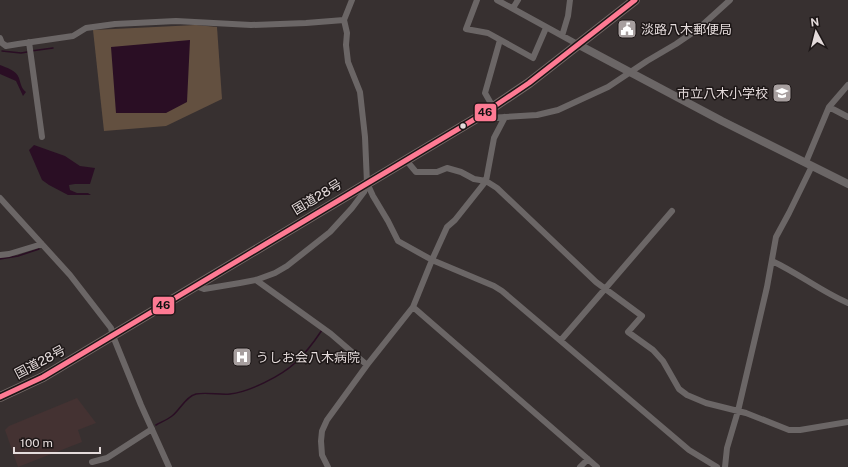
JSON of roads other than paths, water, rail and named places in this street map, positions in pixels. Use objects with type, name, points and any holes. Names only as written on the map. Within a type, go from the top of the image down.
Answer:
[{"type":"highway","name":"国道28号","points":[[0,397],[43,377],[480,116],[529,83],[635,0]]},
{"type":"street","points":[[196,286],[204,289],[256,280],[275,273],[287,266],[330,232],[352,208],[364,192],[367,183],[365,137],[360,92],[348,62],[346,45],[347,33],[344,20],[352,0]]},
{"type":"street","points":[[477,0],[466,29],[488,33],[533,58],[546,28]]},
{"type":"street","points":[[497,0],[630,73],[848,184]]},
{"type":"street","points":[[513,8],[518,0]]},
{"type":"street","points":[[562,36],[568,16],[570,0]]},
{"type":"street","points":[[480,116],[488,118],[537,116],[558,110],[608,88],[698,29],[730,0]]},
{"type":"street","points":[[0,38],[2,43],[6,46],[73,36],[86,28],[115,24],[176,21],[251,25],[344,20]]},
{"type":"street","points":[[493,107],[485,93],[500,40]]},
{"type":"street","points":[[29,42],[42,137]]},
{"type":"street","points":[[725,467],[727,448],[738,411],[772,261],[776,237],[789,213],[809,164],[829,108],[848,85]]},
{"type":"street","points":[[829,108],[848,117]]},
{"type":"street","points":[[328,467],[322,455],[320,441],[322,431],[333,410],[413,307],[447,226],[455,220],[486,181],[494,138],[504,117]]},
{"type":"street","points":[[406,160],[416,172],[437,172],[447,168],[461,172],[474,179],[486,181],[497,188],[605,289],[642,316],[628,332],[653,350],[663,361],[679,389],[687,395],[706,403],[746,413],[789,430],[800,430],[848,422]]},
{"type":"street","points":[[367,183],[398,242],[432,260],[494,286],[502,291],[689,450],[717,467]]},
{"type":"street","points":[[0,198],[70,275],[111,328],[113,336],[169,467]]},
{"type":"street","points":[[561,340],[672,210]]},
{"type":"street","points":[[0,255],[9,254],[42,244]]},
{"type":"street","points":[[772,261],[848,303]]},
{"type":"street","points":[[256,280],[331,334],[367,365]]},
{"type":"street","points":[[413,307],[597,467]]},
{"type":"street","points":[[92,462],[107,458],[152,429]]},
{"type":"street","points":[[580,467],[588,458]]},
{"type":"waterway","points":[[31,51],[53,48]]},
{"type":"waterway","points":[[2,51],[21,53],[27,52]]},
{"type":"waterway","points":[[0,259],[18,256],[39,249]]},
{"type":"waterway","points":[[156,425],[172,416],[192,395],[200,393],[238,393],[255,387],[282,373],[299,359],[322,330]]},
{"type":"place","name":"淡路八木郵便局","points":[[627,29]]},
{"type":"place","name":"市立八木小学校","points":[[782,93]]},
{"type":"place","name":"うしお会八木病院","points":[[242,357]]}]
